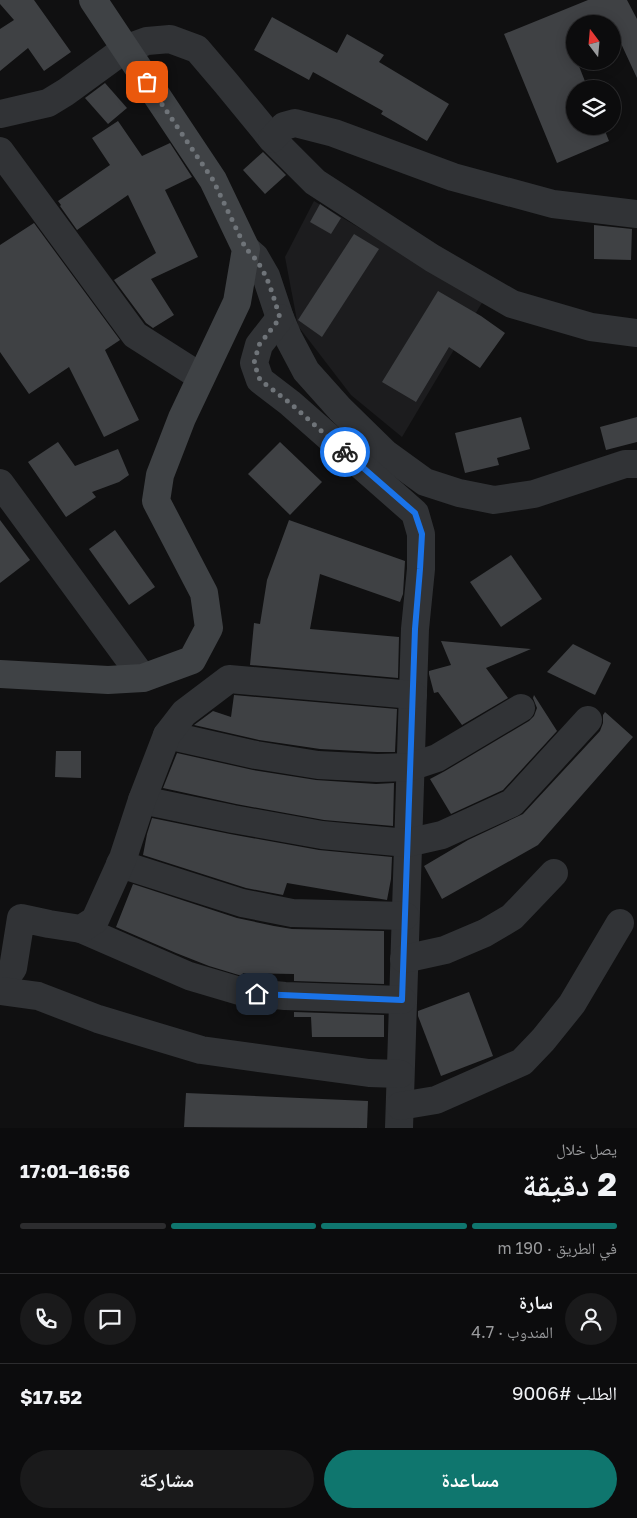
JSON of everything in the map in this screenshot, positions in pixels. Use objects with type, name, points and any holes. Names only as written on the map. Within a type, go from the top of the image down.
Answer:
[{"type":"street","points":[[93,0],[213,180],[246,249],[255,258],[266,276],[280,318],[306,371],[340,409],[385,453],[425,482],[459,493],[494,500],[534,494],[625,464],[637,464]]},
{"type":"street","points":[[0,114],[48,103],[125,49],[148,40],[170,39],[197,49],[272,139],[314,182],[432,258],[512,304],[592,327],[637,333]]},
{"type":"street","points":[[272,139],[284,126],[295,123],[334,133],[454,176],[553,204],[637,214]]},
{"type":"street","points":[[0,151],[134,335],[201,377]]},
{"type":"street","points":[[0,674],[108,680],[143,678],[192,660],[210,628],[204,593],[156,501],[160,475],[182,418],[236,302],[246,249]]},
{"type":"street","points":[[280,318],[259,345],[256,354],[254,363],[260,380],[290,403],[415,513],[422,534],[415,629],[399,1117],[522,1062],[543,1040],[572,1004],[620,923]]},
{"type":"street","points":[[0,483],[143,678]]},
{"type":"street","points":[[81,929],[95,920],[120,864],[142,800],[168,735],[184,713],[229,679],[413,695]]},
{"type":"street","points":[[168,735],[256,755],[318,765],[377,768],[410,767],[437,758],[521,708]]},
{"type":"street","points":[[142,800],[322,835],[407,843],[442,835],[512,802],[588,720]]},
{"type":"street","points":[[120,864],[242,903],[292,913],[405,916]]},
{"type":"street","points":[[404,959],[445,950],[485,933],[512,917],[554,874]]},
{"type":"street","points":[[0,986],[13,968],[21,918],[81,929],[189,976],[243,992],[285,996],[402,1000]]},
{"type":"street","points":[[0,991],[38,996],[98,1018],[201,1050],[369,1073],[400,1074]]},
{"type":"shaded area","points":[[314,201],[483,301],[402,437],[351,395],[298,326],[285,257]]},
{"type":"building","points":[[0,0],[34,0],[71,52],[44,71],[28,48],[0,71],[0,29],[14,20],[0,4]]},
{"type":"building","points":[[588,0],[627,0],[637,19],[637,78],[621,43],[621,15],[566,15],[566,70],[581,70],[584,80],[566,80],[566,135],[607,135],[609,141],[557,163],[504,34]]},
{"type":"building","points":[[272,17],[337,53],[347,34],[384,55],[379,62],[449,104],[427,141],[381,114],[383,111],[313,72],[309,80],[254,50]]},
{"type":"building","points":[[105,83],[127,108],[108,124],[85,98]]},
{"type":"building","points":[[118,121],[142,156],[170,143],[192,177],[165,190],[198,257],[151,279],[174,315],[153,328],[146,323],[114,280],[156,253],[128,195],[77,230],[58,201],[110,165],[92,138]]},
{"type":"building","points":[[263,152],[286,175],[265,194],[243,170]]},
{"type":"building","points":[[320,204],[341,218],[331,234],[310,222]]},
{"type":"building","points":[[34,223],[120,340],[105,350],[139,420],[104,437],[69,367],[29,394],[0,352],[0,245]]},
{"type":"building","points":[[594,225],[632,229],[631,260],[594,259]]},
{"type":"building","points":[[354,234],[379,249],[322,337],[298,320]]},
{"type":"building","points":[[438,291],[481,316],[505,333],[480,368],[449,347],[416,402],[382,382]]},
{"type":"building","points":[[521,417],[530,449],[497,458],[499,465],[465,473],[455,433]]},
{"type":"building","points":[[637,417],[637,442],[606,450],[600,427]]},
{"type":"building","points":[[58,442],[75,466],[118,449],[129,475],[119,482],[92,492],[96,497],[66,517],[28,462]]},
{"type":"building","points":[[280,442],[322,482],[290,515],[248,474]]},
{"type":"building","points":[[0,520],[30,560],[0,583]]},
{"type":"building","points":[[289,520],[405,561],[403,594],[400,602],[320,574],[310,629],[399,637],[398,678],[250,665],[254,623],[260,624],[267,580]]},
{"type":"building","points":[[115,530],[155,587],[129,605],[89,549]]},
{"type":"building","points":[[511,555],[542,599],[501,627],[470,582]]},
{"type":"building","points":[[441,641],[531,649],[486,668],[508,698],[462,725],[438,692],[434,693],[429,674],[429,671],[451,665]]},
{"type":"building","points":[[573,644],[611,663],[595,695],[547,672]]},
{"type":"building","points":[[234,695],[397,709],[395,752],[320,749],[259,740],[194,725],[213,711],[231,717]]},
{"type":"building","points":[[534,695],[557,731],[503,790],[451,814],[430,779],[529,721],[534,716],[537,708],[533,698]]},
{"type":"building","points":[[605,712],[633,737],[538,845],[442,899],[424,866],[468,840],[523,814],[600,731]]},
{"type":"building","points":[[56,751],[81,751],[81,778],[55,777]]},
{"type":"building","points":[[177,753],[253,770],[316,780],[376,784],[394,783],[393,826],[324,820],[163,788]]},
{"type":"building","points":[[152,818],[319,850],[392,857],[391,879],[387,900],[287,883],[283,895],[246,888],[143,855]]},
{"type":"building","points":[[133,884],[237,918],[274,926],[292,929],[384,931],[384,984],[294,981],[294,974],[243,973],[242,976],[176,953],[116,927]]},
{"type":"building","points":[[469,992],[493,1056],[441,1076],[418,1016],[418,1011]]},
{"type":"building","points":[[294,1012],[384,1015],[384,1037],[312,1037],[311,1017],[294,1017]]},
{"type":"building","points":[[186,1093],[368,1101],[367,1128],[184,1127]]},
{"type":"way so far","points":[[147,82],[213,180],[246,249],[255,258],[266,276],[280,318],[259,345],[254,363],[260,380],[290,403],[345,452]]},
{"type":"route","points":[[257,994],[402,1000],[415,629],[422,534],[415,513],[345,452]]}]
